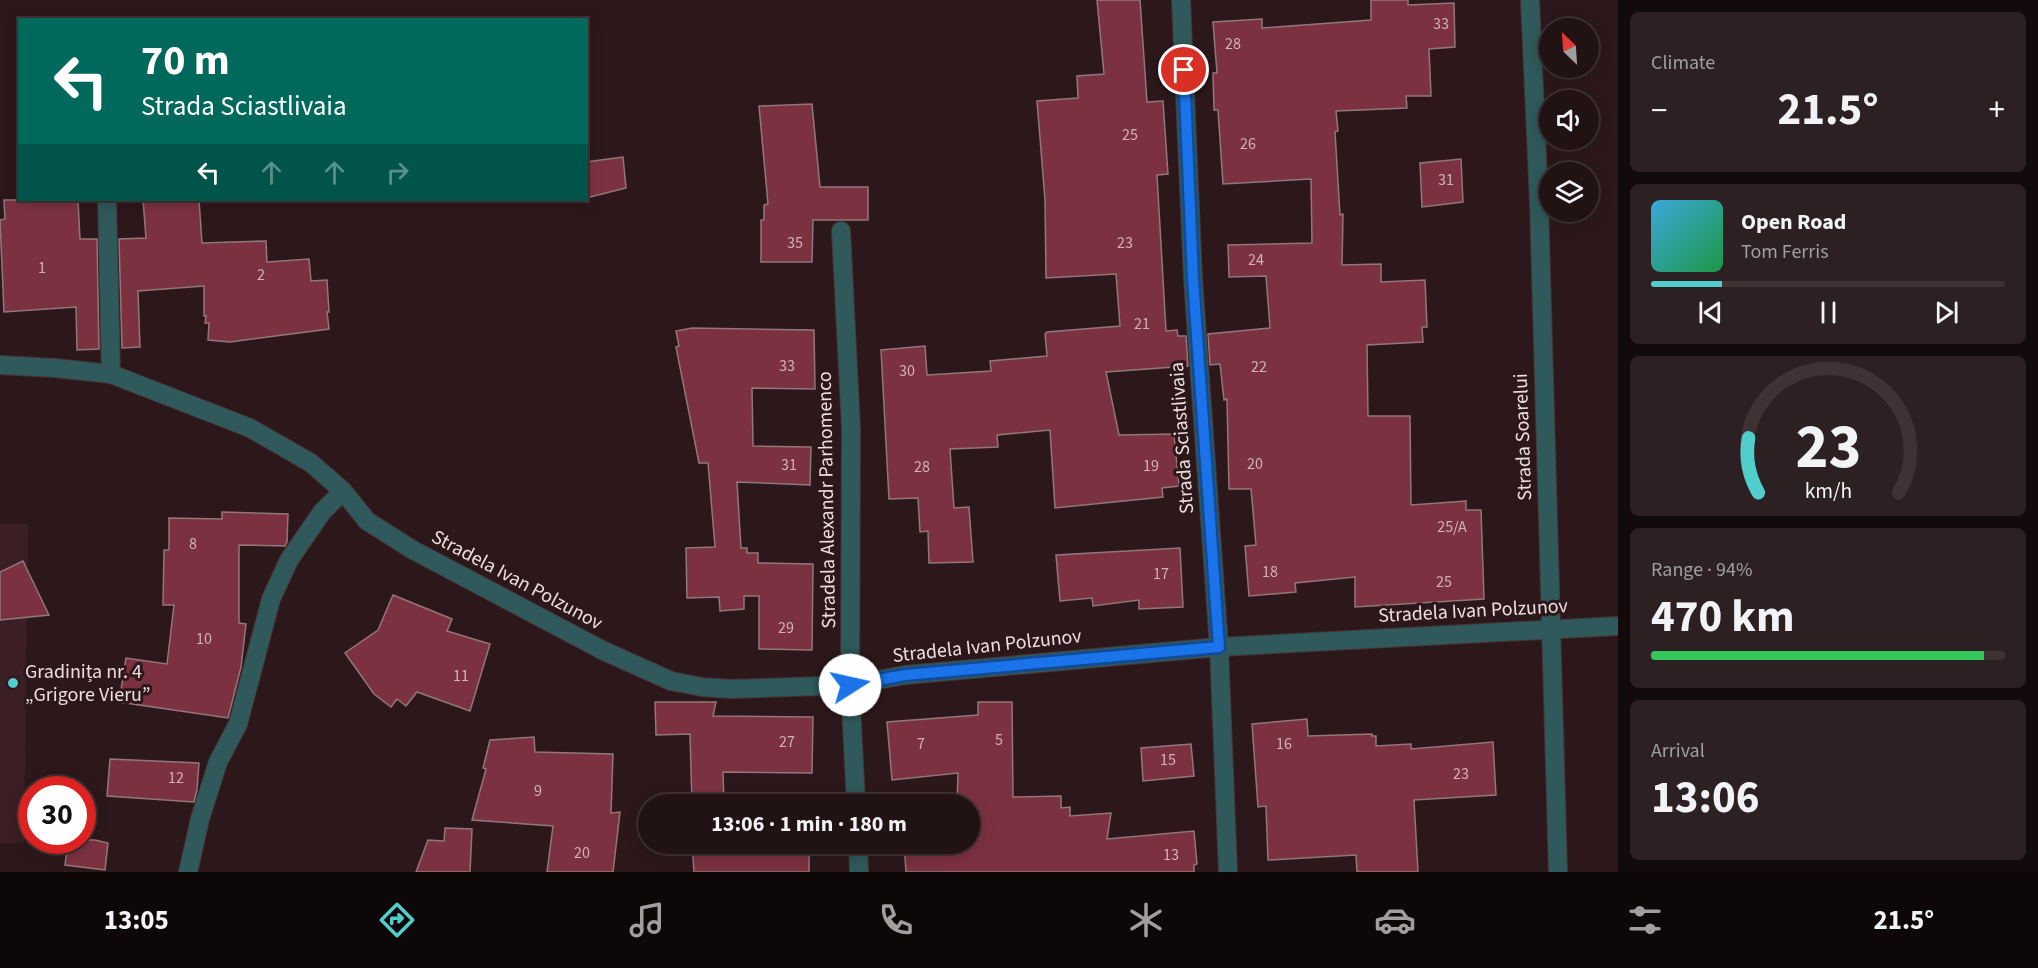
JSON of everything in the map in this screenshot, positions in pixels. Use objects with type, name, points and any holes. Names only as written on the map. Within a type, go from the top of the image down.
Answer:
[{"type":"street","name":"Strada Sciastlivaia","points":[[1181,0],[1193,279],[1219,647],[1228,872]]},
{"type":"street","name":"Strada Soarelui","points":[[1530,0],[1539,202],[1558,872]]},
{"type":"street","points":[[107,201],[111,374]]},
{"type":"street","name":"Stradela Alexandr Parhomenco","points":[[841,231],[851,428],[850,685],[855,794]]},
{"type":"street","name":"Stradela Ivan Polzunov","points":[[0,365],[111,374],[250,428],[311,463],[342,491],[367,521],[413,550],[604,651],[671,681],[702,687],[731,689],[850,685],[905,675],[1219,647],[1618,626]]},
{"type":"street","points":[[188,872],[200,819],[218,762],[238,724],[271,599],[290,560],[322,512],[342,491]]},
{"type":"street","points":[[858,854],[859,872]]},
{"type":"shaded area","name":"Gradinița nr. 4 „Grigore Vieru”","points":[[0,524],[28,524],[25,776],[18,776],[18,843],[0,844]]},
{"type":"building","points":[[1097,0],[1140,0],[1147,102],[1163,101],[1168,174],[1157,175],[1166,331],[1177,330],[1178,336],[1186,336],[1188,366],[1106,372],[1119,435],[1174,434],[1179,486],[1162,488],[1163,497],[1055,508],[1050,430],[997,435],[998,447],[950,449],[954,508],[969,507],[973,562],[929,563],[928,531],[920,532],[918,498],[889,499],[881,350],[925,346],[927,375],[991,371],[990,361],[1047,356],[1045,334],[1047,332],[1120,326],[1116,274],[1046,278],[1045,200],[1037,101],[1078,98],[1077,76],[1104,74]]},
{"type":"building","points":[[1371,0],[1408,0],[1408,5],[1454,3],[1455,47],[1429,49],[1431,96],[1406,96],[1407,108],[1336,111],[1338,131],[1335,132],[1340,215],[1343,214],[1342,265],[1381,264],[1381,282],[1425,280],[1427,327],[1422,327],[1423,342],[1367,345],[1368,416],[1410,416],[1411,505],[1466,501],[1466,510],[1481,510],[1484,599],[1355,607],[1355,577],[1295,583],[1296,592],[1249,596],[1245,546],[1256,545],[1251,489],[1229,489],[1227,399],[1224,400],[1220,364],[1210,365],[1208,334],[1270,328],[1266,276],[1229,277],[1228,245],[1312,243],[1311,179],[1223,184],[1218,110],[1214,110],[1213,73],[1217,73],[1213,22],[1262,19],[1262,28],[1371,20]]},
{"type":"building","points":[[812,104],[820,187],[868,187],[868,220],[813,220],[812,262],[761,262],[761,220],[764,220],[764,205],[768,204],[759,106]]},
{"type":"building","points":[[623,157],[626,188],[588,198],[588,162]]},
{"type":"building","points":[[1461,159],[1463,202],[1422,207],[1420,163]]},
{"type":"building","points":[[4,200],[78,201],[80,239],[97,239],[99,349],[77,350],[76,307],[4,312],[0,220],[5,219]]},
{"type":"building","points":[[143,201],[199,201],[202,243],[266,241],[267,262],[309,259],[311,281],[327,280],[329,329],[230,342],[208,340],[209,323],[205,323],[206,316],[204,316],[204,286],[138,291],[140,347],[122,348],[119,239],[146,238]]},
{"type":"building","points":[[692,328],[814,330],[815,389],[752,388],[753,446],[811,447],[810,485],[737,482],[741,548],[747,548],[747,553],[758,553],[758,563],[813,564],[812,650],[759,649],[759,596],[744,596],[744,609],[720,611],[719,597],[687,598],[686,548],[715,547],[708,463],[699,463],[676,347],[679,346],[676,331]]},
{"type":"building","points":[[222,512],[288,514],[285,546],[239,545],[239,623],[246,624],[241,667],[228,718],[119,702],[126,658],[167,664],[174,605],[163,605],[164,550],[169,550],[169,518],[222,519]]},
{"type":"building","points":[[1180,548],[1183,607],[1139,609],[1139,600],[1093,606],[1092,598],[1060,601],[1056,555]]},
{"type":"building","points":[[23,561],[49,615],[0,620],[0,572]]},
{"type":"building","points":[[393,595],[452,619],[447,631],[490,644],[470,711],[417,692],[406,706],[397,699],[391,707],[374,694],[345,653],[378,630]]},
{"type":"building","points":[[655,702],[716,702],[713,716],[813,717],[812,773],[723,772],[724,794],[692,794],[690,734],[656,735]]},
{"type":"building","points":[[978,702],[1012,702],[1013,797],[1061,796],[1061,808],[1070,807],[1070,816],[1111,813],[1107,839],[1194,831],[1197,864],[1194,865],[1194,872],[906,872],[905,854],[980,854],[980,794],[957,794],[958,773],[892,780],[887,722],[978,715]]},
{"type":"building","points":[[1307,719],[1308,736],[1372,734],[1376,736],[1376,746],[1411,744],[1411,749],[1493,742],[1496,795],[1414,800],[1418,872],[1357,872],[1356,855],[1268,860],[1266,806],[1258,807],[1252,724]]},
{"type":"building","points":[[534,737],[535,752],[613,754],[611,813],[620,812],[613,872],[547,872],[553,826],[472,820],[486,769],[483,768],[490,740]]},
{"type":"building","points":[[1191,744],[1194,776],[1143,781],[1141,748]]},
{"type":"building","points":[[110,759],[199,763],[194,802],[107,796]]},
{"type":"building","points":[[445,828],[472,829],[470,872],[416,872],[428,840],[444,841]]},
{"type":"building","points":[[96,840],[108,843],[105,870],[65,865],[66,854],[96,854]]},
{"type":"building","points":[[693,854],[809,854],[809,872],[694,872]]},
{"type":"place","name":"Gradinița nr. 4 „Grigore Vieru”","points":[[13,683]]},
{"type":"route","points":[[850,685],[905,675],[1219,647],[1193,279],[1184,70]]}]
